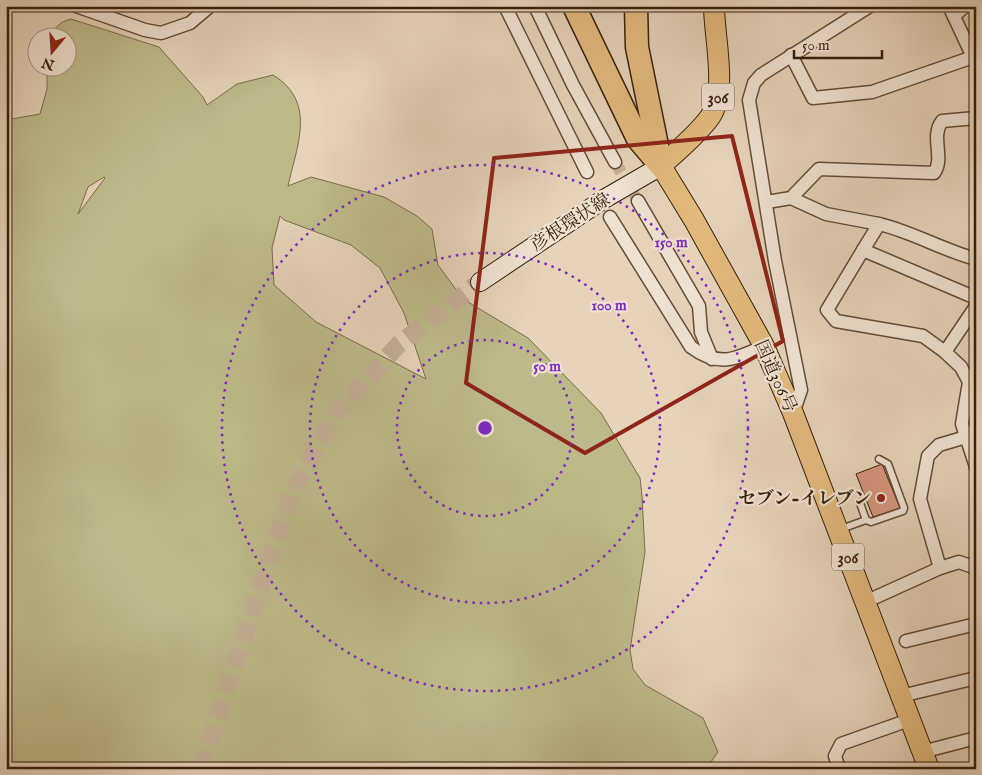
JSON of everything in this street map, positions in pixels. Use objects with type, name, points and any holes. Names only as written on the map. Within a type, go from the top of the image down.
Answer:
[{"type":"highway","points":[[574,6],[638,139],[661,166]]},
{"type":"highway","points":[[636,6],[637,47],[661,166]]},
{"type":"highway","name":"306","points":[[661,166],[694,136],[712,115],[720,90],[714,6]]},
{"type":"highway","name":"国道306号","points":[[661,166],[694,220],[764,346],[794,414],[925,760]]},
{"type":"main road","name":"彦根環状線","points":[[480,282],[604,200],[661,166]]},
{"type":"street","points":[[76,6],[145,30],[161,33],[190,23],[210,6]]},
{"type":"street","points":[[505,6],[588,172]]},
{"type":"street","points":[[534,6],[573,85],[615,162]]},
{"type":"street","points":[[794,414],[801,390],[778,280],[767,202],[748,106],[749,100],[754,83],[761,75],[870,6]]},
{"type":"street","points":[[791,55],[813,98],[872,92],[974,56],[952,11],[965,6]]},
{"type":"street","points":[[791,198],[819,169],[934,173],[938,168],[936,129],[942,121],[976,118]]},
{"type":"street","points":[[767,202],[791,198],[826,214],[905,230],[960,254],[976,258]]},
{"type":"street","points":[[638,201],[699,306],[701,332],[712,359]]},
{"type":"street","points":[[610,217],[692,347],[712,359],[733,359],[764,346]]},
{"type":"street","points":[[879,224],[827,308],[832,319],[923,336],[946,352],[972,377],[969,382],[962,424],[971,435],[976,467]]},
{"type":"street","points":[[863,250],[976,298]]},
{"type":"street","points":[[946,352],[976,306]]},
{"type":"street","points":[[940,568],[920,499],[928,456],[938,445],[971,435]]},
{"type":"street","points":[[865,602],[940,568],[959,562],[976,568]]},
{"type":"street","points":[[906,641],[976,624]]},
{"type":"street","points":[[901,696],[976,678]]},
{"type":"street","points":[[839,769],[835,756],[841,744],[909,720]]},
{"type":"street","points":[[925,760],[976,738]]},
{"type":"lane","points":[[838,530],[866,520],[871,522],[903,511],[904,508],[888,464],[879,459]]},
{"type":"lane","points":[[860,503],[866,520]]},
{"type":"highlighted area","points":[[732,136],[783,341],[585,453],[466,383],[494,158]]},
{"type":"shaded area","points":[[71,19],[159,47],[203,97],[207,105],[237,84],[273,75],[287,86],[295,98],[299,111],[299,140],[288,186],[311,177],[384,197],[417,216],[432,229],[438,265],[463,299],[528,338],[601,413],[640,478],[645,552],[630,650],[633,669],[645,685],[703,718],[718,752],[706,769],[6,769],[6,120],[40,114],[47,89],[47,78],[78,78],[78,28],[56,28]],"holes":[[[105,178],[78,214],[88,187]],[[280,216],[284,220],[351,245],[380,268],[404,313],[426,379],[316,322],[274,285],[272,248]]]},
{"type":"shaded area","points":[[976,381],[976,428],[971,429],[967,425]]},
{"type":"building","name":"セブン-イレブン","points":[[882,464],[900,508],[873,517],[856,474]]},
{"type":"building","points":[[976,751],[976,768],[974,768],[971,752]]},
{"type":"tunnel","points":[[615,162],[638,201]]},
{"type":"tunnel","points":[[200,769],[292,492],[335,415],[399,344],[480,282]]},
{"type":"place","name":"セブン-イレブン","points":[[881,498]]}]
